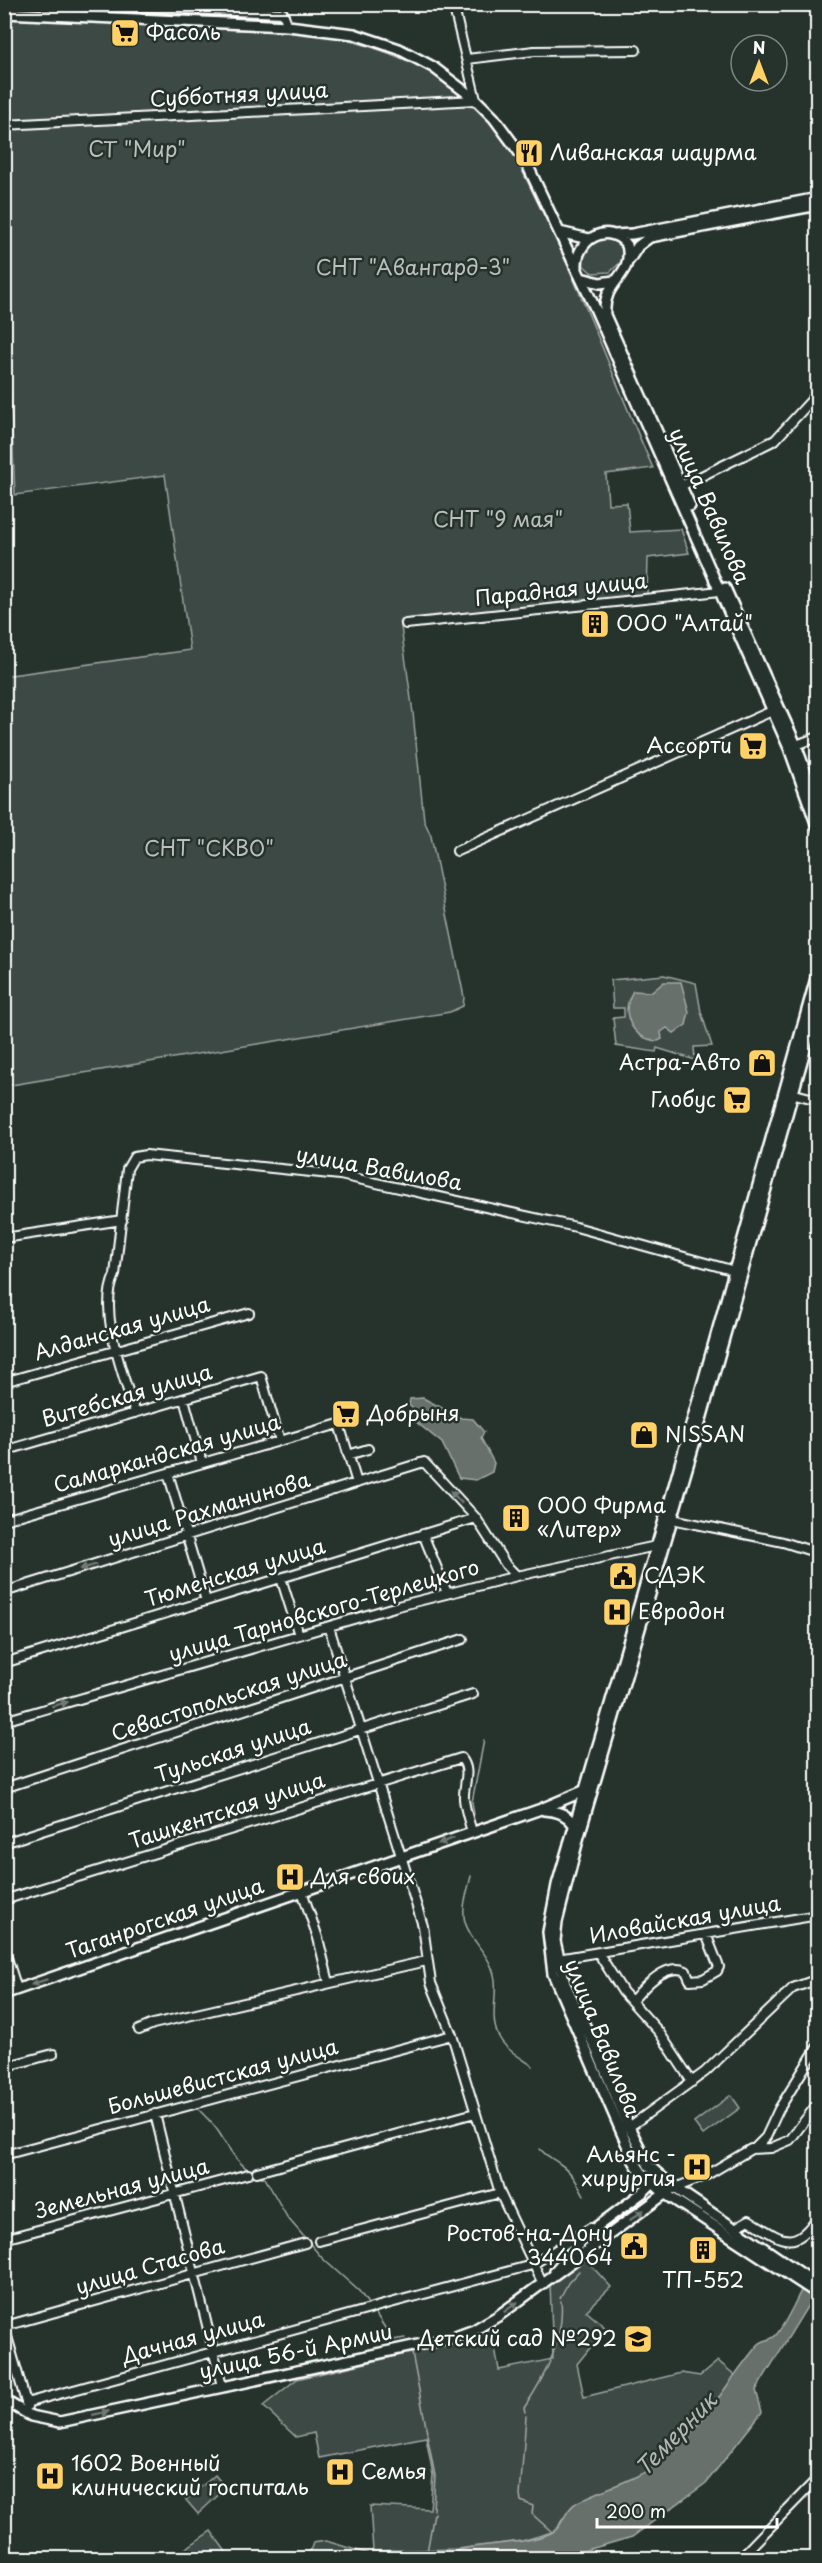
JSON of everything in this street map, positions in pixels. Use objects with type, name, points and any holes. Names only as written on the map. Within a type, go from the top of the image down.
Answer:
[{"type":"main road","name":"улица Вавилова","points":[[4,13],[328,29],[378,41],[433,67],[476,100],[494,118],[525,160],[579,274],[772,711],[792,747],[818,829]]},
{"type":"main road","points":[[559,232],[588,239],[606,234],[632,234],[818,198]]},
{"type":"main road","name":"улица Вавилова","points":[[818,205],[650,237],[638,246],[627,267],[614,281],[604,302],[605,315],[818,806]]},
{"type":"main road","points":[[614,235],[627,245],[629,260]]},
{"type":"main road","points":[[588,239],[579,251],[579,274],[600,283],[614,281]]},
{"type":"main road","name":"улица Вавилова","points":[[779,2263],[664,2193],[652,2183],[634,2161],[563,2001],[550,1960],[548,1932],[552,1904],[668,1518],[788,1092],[818,971]]},
{"type":"main road","name":"улица Вавилова","points":[[668,1518],[735,1271],[788,1092],[818,1004]]},
{"type":"main road","name":"улица Вавилова","points":[[659,1547],[557,1922],[558,1959],[567,1991],[598,2053],[628,2127],[649,2166],[675,2188],[735,2228],[779,2263]]},
{"type":"main road","name":"Таганрогская улица","points":[[4,1994],[541,1809],[586,1790]]},
{"type":"main road","points":[[541,1809],[557,1811],[575,1825],[579,1836]]},
{"type":"main road","name":"Дачная улица","points":[[543,2284],[586,2234],[622,2209],[659,2176]]},
{"type":"main road","points":[[543,2284],[664,2193],[675,2188]]},
{"type":"main road","points":[[609,2235],[622,2209]]},
{"type":"main road","points":[[779,2263],[818,2285]]},
{"type":"main road","points":[[779,2263],[818,2294]]},
{"type":"main road","name":"улица 56-й Армии","points":[[31,2416],[60,2422],[455,2337],[483,2326],[543,2284]]},
{"type":"main road","points":[[4,2400],[31,2416]]},
{"type":"street","points":[[70,4],[283,13],[288,26]]},
{"type":"street","points":[[453,4],[476,100]]},
{"type":"street","points":[[467,59],[534,51],[636,50]]},
{"type":"street","name":"Субботняя улица","points":[[4,125],[476,100]]},
{"type":"street","points":[[681,486],[775,440],[818,393]]},
{"type":"street","name":"Парадная улица","points":[[406,624],[720,591]]},
{"type":"street","points":[[457,851],[772,711]]},
{"type":"street","points":[[792,747],[818,737]]},
{"type":"street","points":[[788,1092],[818,1100]]},
{"type":"street","name":"улица Вавилова","points":[[135,1413],[108,1310],[108,1289],[114,1275],[127,1169],[134,1157],[146,1155],[340,1175],[576,1227],[735,1271]]},
{"type":"street","points":[[4,1238],[122,1220]]},
{"type":"street","name":"Алданская улица","points":[[4,1382],[249,1313]]},
{"type":"street","name":"Витебская улица","points":[[4,1451],[261,1376],[280,1441]]},
{"type":"street","points":[[184,1398],[202,1462]]},
{"type":"street","name":"Самаркандская улица","points":[[4,1520],[339,1424],[348,1455]]},
{"type":"street","points":[[357,1482],[348,1455],[368,1449]]},
{"type":"street","name":"улица Рахманинова","points":[[4,1592],[424,1462],[476,1518]]},
{"type":"street","points":[[168,1473],[206,1601]]},
{"type":"street","points":[[476,1518],[506,1565],[516,1576]]},
{"type":"street","name":"Тюменская улица","points":[[4,1663],[476,1518]]},
{"type":"street","points":[[668,1518],[783,1542],[818,1553]]},
{"type":"street","points":[[423,1534],[447,1593]]},
{"type":"street","name":"улица Тарновского-Терлецкого","points":[[4,1721],[447,1593],[516,1576],[659,1547]]},
{"type":"street","points":[[281,1578],[299,1635]]},
{"type":"street","points":[[329,1627],[423,1926],[426,1961],[431,1983],[452,2035],[500,2193],[532,2265],[543,2284]]},
{"type":"street","name":"Севастопольская улица","points":[[4,1788],[463,1639]]},
{"type":"street","name":"Тульская улица","points":[[4,1843],[473,1694]]},
{"type":"street","name":"Ташкентская улица","points":[[4,1900],[461,1758],[466,1764],[468,1773],[464,1796],[472,1832]]},
{"type":"street","points":[[302,1891],[318,1938],[329,1983]]},
{"type":"street","name":"Иловайская улица","points":[[558,1959],[599,1954],[818,1915]]},
{"type":"street","points":[[632,2001],[647,1982],[674,1969],[686,1971],[690,1980],[695,1981],[717,1971],[719,1967],[706,1934]]},
{"type":"street","points":[[4,1948],[17,1989]]},
{"type":"street","points":[[599,1954],[623,1992],[659,2032],[692,2082]]},
{"type":"street","points":[[139,2030],[153,2024],[426,1961]]},
{"type":"street","points":[[628,2127],[717,2062],[787,1993],[818,1979]]},
{"type":"street","name":"Большевистская улица","points":[[4,2155],[452,2035]]},
{"type":"street","points":[[675,2188],[705,2176],[755,2148],[766,2137],[779,2109],[818,2046]]},
{"type":"street","points":[[4,2067],[53,2054]]},
{"type":"street","points":[[755,2148],[771,2148],[790,2140],[818,2103]]},
{"type":"street","name":"Земельная улица","points":[[4,2239],[475,2113]]},
{"type":"street","points":[[155,2114],[222,2386]]},
{"type":"street","points":[[319,2241],[500,2193]]},
{"type":"street","points":[[735,2228],[749,2220],[783,2240],[791,2240],[808,2231],[818,2216]]},
{"type":"street","name":"Дачная улица","points":[[26,2403],[532,2265],[587,2229],[600,2224]]},
{"type":"street","name":"улица Стасова","points":[[5,2326],[305,2243]]},
{"type":"street","points":[[5,2326],[31,2416]]},
{"type":"street","points":[[741,2559],[818,2478]]},
{"type":"green space","points":[[4,5],[281,5],[281,24],[5,12]]},
{"type":"green space","points":[[5,18],[321,34],[366,45],[410,62],[469,99],[494,124],[520,167],[568,266],[653,468],[606,474],[608,504],[627,503],[630,532],[681,529],[689,553],[648,558],[647,595],[400,620],[413,713],[424,820],[431,836],[464,997],[463,1006],[450,1012],[5,1086],[4,676],[190,650],[165,475],[15,495],[4,256]]},
{"type":"green space","points":[[608,238],[622,246],[622,261],[610,272],[592,273],[584,266],[583,254],[591,242]]},
{"type":"green space","points":[[664,975],[696,983],[701,1012],[712,1046],[694,1047],[695,1060],[657,1048],[656,1052],[616,1046],[613,1018],[624,1017],[624,1008],[613,1008],[611,980]]},
{"type":"green space","points":[[731,2095],[740,2108],[703,2135],[694,2123]]},
{"type":"green space","points":[[585,2259],[611,2287],[586,2311],[606,2328],[577,2364],[584,2397],[681,2373],[700,2376],[718,2361],[736,2376],[703,2418],[662,2461],[632,2481],[589,2497],[562,2519],[558,2528],[552,2532],[522,2541],[457,2549],[373,2551],[370,2506],[430,2509],[433,2475],[426,2437],[319,2458],[314,2433],[296,2437],[263,2406],[297,2379],[466,2340],[471,2345],[491,2325],[499,2370],[553,2359],[550,2283]]},
{"type":"green space","points":[[215,2475],[226,2488],[198,2514],[186,2500]]},
{"type":"green space","points":[[211,2531],[229,2556],[225,2558],[172,2558]]},
{"type":"green space","points":[[326,2541],[379,2557],[430,2553],[429,2558],[295,2558],[310,2551],[313,2543]]},
{"type":"shaded area","points":[[664,982],[681,982],[689,1012],[686,1025],[674,1033],[667,1028],[661,1032],[662,1039],[658,1041],[641,1036],[635,1030],[630,1024],[627,1008],[633,991],[652,992]]},
{"type":"shaded area","points":[[423,1398],[461,1418],[473,1419],[484,1432],[481,1438],[494,1463],[492,1472],[476,1480],[459,1478],[442,1443],[415,1421],[419,1415],[409,1405],[410,1399]]},
{"type":"shaded area","name":"Темерник","points":[[817,2265],[817,2286],[807,2307],[756,2390],[762,2412],[706,2483],[632,2537],[559,2558],[441,2558],[467,2548],[523,2541],[551,2533],[559,2527],[568,2510],[576,2503],[641,2474],[661,2461],[676,2449],[701,2421],[757,2346],[776,2335]]},
{"type":"waterway","points":[[474,1814],[472,1802],[484,1740]]},
{"type":"waterway","points":[[471,1876],[465,1899],[464,1917],[468,1929],[493,1971],[494,2015],[498,2035],[513,2053],[533,2066]]},
{"type":"waterway","points":[[197,2108],[215,2127],[239,2161],[255,2174]]},
{"type":"waterway","points":[[540,2149],[568,2170],[584,2195]]},
{"type":"waterway","points":[[259,2176],[265,2178],[287,2217],[323,2259],[359,2291],[369,2305]]},
{"type":"waterway","points":[[560,2298],[568,2283],[579,2271]]},
{"type":"waterway","points":[[525,2412],[524,2408],[546,2371],[557,2343],[561,2301]]},
{"type":"waterway","points":[[374,2311],[393,2340],[405,2338]]},
{"type":"waterway","points":[[412,2353],[427,2432]]},
{"type":"waterway","points":[[526,2416],[521,2501],[533,2506],[532,2514],[552,2532]]},
{"type":"waterway","points":[[427,2434],[435,2476],[433,2510]]},
{"type":"waterway","points":[[426,2558],[434,2513]]},
{"type":"place","name":"Фасоль","points":[[125,33]]},
{"type":"place","name":"Ливанская шаурма","points":[[529,153]]},
{"type":"place","name":"ООО \"Алтай\"","points":[[595,624]]},
{"type":"place","name":"Ассорти","points":[[753,746]]},
{"type":"place","name":"Астра-Авто","points":[[762,1063]]},
{"type":"place","name":"Глобус","points":[[737,1100]]},
{"type":"place","name":"Добрыня","points":[[346,1414]]},
{"type":"place","name":"NISSAN","points":[[644,1435]]},
{"type":"place","name":"ООО Фирма «Литер»","points":[[516,1518]]},
{"type":"place","name":"СДЭК","points":[[623,1576]]},
{"type":"place","name":"Евродон","points":[[617,1612]]},
{"type":"place","name":"Для своих","points":[[290,1877]]},
{"type":"place","name":"Альянс - хирургия","points":[[697,2167]]},
{"type":"place","name":"Ростов-на-Дону 344064","points":[[634,2246]]},
{"type":"place","name":"ТП-552","points":[[703,2250]]},
{"type":"place","name":"Детский сад №292","points":[[638,2339]]},
{"type":"place","name":"Семья","points":[[340,2472]]},
{"type":"place","name":"1602 Военный клинический госпиталь","points":[[50,2476]]},
{"type":"park label","name":"СТ \"Мир\"","points":[[137,150]]},
{"type":"park label","name":"СНТ \"Авангард-3\"","points":[[413,268]]},
{"type":"park label","name":"СНТ \"9 мая\"","points":[[498,520]]},
{"type":"park label","name":"СНТ \"СКВО\"","points":[[209,849]]}]
